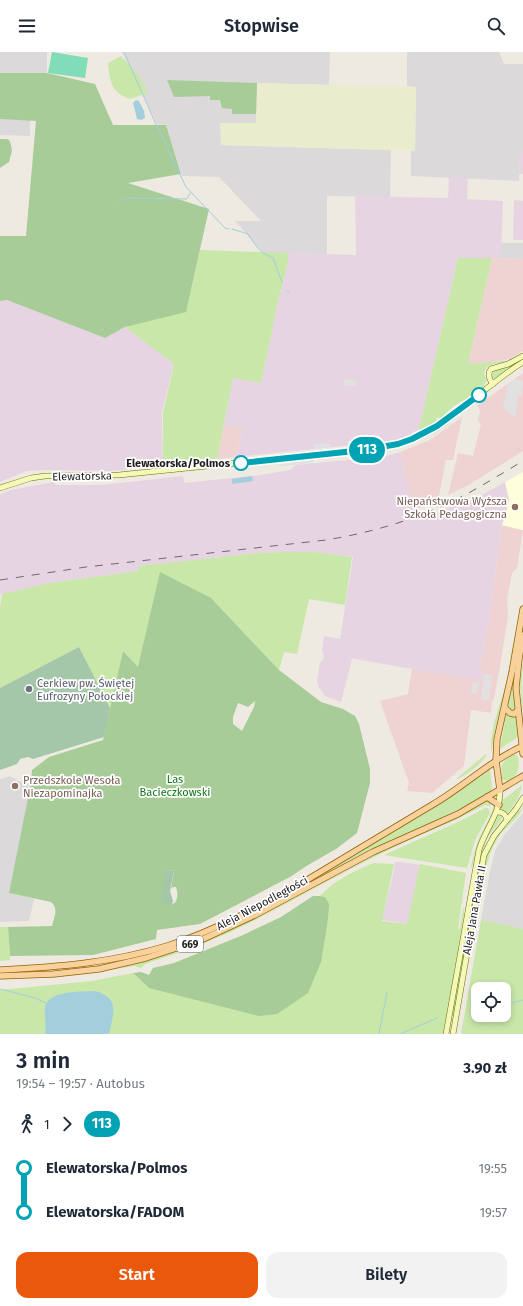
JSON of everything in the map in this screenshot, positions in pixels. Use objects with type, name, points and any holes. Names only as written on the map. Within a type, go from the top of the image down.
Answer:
[{"type":"main road","points":[[500,790],[496,761],[497,739],[505,706],[523,609]]},
{"type":"main road","points":[[523,635],[516,680],[523,754]]},
{"type":"main road","points":[[505,706],[510,713],[514,714],[518,710]]},
{"type":"main road","name":"669","points":[[496,761],[522,746]]},
{"type":"main road","name":"Aleja Niepodległości","points":[[0,970],[90,964],[168,946],[219,926],[286,892],[450,795],[496,761]]},
{"type":"main road","name":"669","points":[[500,790],[523,776]]},
{"type":"main road","name":"Aleja Niepodległości","points":[[0,976],[84,971],[169,951],[201,940],[255,915],[373,852],[458,814],[500,790]]},
{"type":"main road","points":[[488,797],[499,805]]},
{"type":"main road","points":[[0,967],[43,968]]},
{"type":"main road","points":[[0,980],[44,974]]},
{"type":"street","points":[[492,384],[489,378],[489,372],[491,369],[508,364],[523,356]]},
{"type":"street","name":"Elewatorska","points":[[0,488],[31,478],[45,476],[119,475],[382,448],[412,439],[437,426],[523,362]]},
{"type":"street","name":"Aleja Jana Pawła II","points":[[446,1034],[479,850],[497,812],[500,790]]},
{"type":"street","name":"Aleja Jana Pawła II","points":[[453,1034],[484,855],[494,836],[523,798]]},
{"type":"street","points":[[497,812],[502,812],[505,814],[507,819]]},
{"type":"street","points":[[448,1019],[455,1020]]},
{"type":"shaded area","points":[[0,52],[47,52],[47,73],[0,73]]},
{"type":"shaded area","points":[[122,52],[330,52],[329,85],[258,83],[256,124],[221,145],[391,150],[390,197],[327,196],[327,254],[263,253],[235,221],[261,221],[219,177],[182,176],[166,125],[157,124]]},
{"type":"shaded area","points":[[407,52],[499,52],[504,64],[523,64],[523,153],[520,153],[519,181],[411,176],[411,150],[415,150],[416,87],[407,86]]},
{"type":"shaded area","points":[[257,83],[416,87],[415,151],[221,145],[220,123],[256,123]]},
{"type":"shaded area","points":[[0,119],[30,120],[30,136],[0,135]]},
{"type":"shaded area","points":[[520,153],[523,153],[523,174],[519,174]]},
{"type":"shaded area","points":[[449,177],[468,178],[467,199],[503,201],[501,258],[458,258],[419,429],[400,440],[236,457],[243,429],[224,425],[233,377],[261,383],[288,262],[288,253],[356,255],[355,196],[448,198]]},
{"type":"shaded area","points":[[514,200],[523,201],[523,240],[513,240]]},
{"type":"shaded area","points":[[501,243],[523,243],[523,259],[501,258]]},
{"type":"shaded area","points":[[492,258],[523,259],[523,351],[507,360],[468,365]]},
{"type":"shaded area","points":[[7,300],[105,338],[125,327],[174,363],[162,413],[163,466],[112,471],[27,471],[0,482],[0,301]]},
{"type":"shaded area","points":[[523,373],[523,451],[467,486],[448,495],[458,453],[473,456],[481,424],[478,420],[480,410],[479,407],[476,406]]},
{"type":"shaded area","points":[[344,379],[356,380],[356,386],[343,385]]},
{"type":"shaded area","points":[[515,379],[523,381],[523,383],[521,396],[518,395],[515,418],[503,407],[508,383]]},
{"type":"shaded area","points":[[456,416],[459,417],[434,435],[431,434]]},
{"type":"shaded area","points":[[462,417],[453,460],[446,460],[438,501],[414,510],[400,452],[430,440]]},
{"type":"shaded area","points":[[224,425],[243,429],[236,457],[217,459]]},
{"type":"shaded area","points":[[330,443],[330,447],[314,449],[313,444]]},
{"type":"shaded area","points":[[400,452],[414,510],[422,520],[455,505],[461,507],[505,482],[509,499],[506,515],[502,524],[490,613],[479,673],[484,674],[482,681],[349,658],[352,659],[341,702],[325,696],[318,686],[317,681],[320,662],[323,660],[324,655],[322,651],[324,636],[340,639],[353,557],[315,552],[258,553],[138,566],[138,571],[49,583],[0,595],[0,494],[11,490],[53,482],[56,485],[102,485],[183,476],[184,483],[260,475],[290,470],[296,465],[387,456]]},
{"type":"shaded area","points":[[313,460],[313,463],[277,465]]},
{"type":"shaded area","name":"Niepaństwowa Wyższa Szkoła Pedagogiczna","points":[[523,472],[523,530],[502,525],[506,515],[509,499],[505,482]]},
{"type":"shaded area","points":[[502,525],[523,530],[517,568],[512,573],[507,599],[508,617],[491,713],[471,710],[464,766],[432,793],[407,791],[409,783],[380,701],[408,694],[412,668],[482,681],[479,673],[490,613]]},
{"type":"shaded area","points":[[79,647],[110,708],[104,737],[33,759],[28,757],[20,759],[17,764],[0,770],[0,688]]},
{"type":"shaded area","points":[[484,674],[492,675],[489,700],[481,699]]},
{"type":"shaded area","points":[[473,682],[479,683],[477,694],[471,693]]},
{"type":"shaded area","points":[[10,776],[18,781],[31,783],[10,893],[34,899],[29,921],[0,922],[0,779]]},
{"type":"shaded area","points":[[523,813],[523,929],[481,920],[495,851],[505,834]]},
{"type":"shaded area","points":[[395,862],[420,865],[408,924],[382,920]]},
{"type":"shaded area","points":[[165,870],[174,871],[170,891],[173,901],[171,907],[161,901]]},
{"type":"green space","points":[[52,52],[88,58],[85,78],[48,73]]},
{"type":"green space","points":[[121,56],[139,76],[148,93],[130,99],[115,90],[111,81],[108,63]]},
{"type":"green space","points":[[0,73],[47,73],[95,84],[113,125],[166,125],[181,174],[128,183],[209,209],[186,312],[125,327],[105,338],[7,300],[0,301],[0,236],[26,236],[36,121],[0,119]]},
{"type":"green space","points":[[167,80],[257,83],[256,114],[232,114],[232,109],[222,108],[220,100],[210,100],[210,96],[174,97]]},
{"type":"green space","points":[[0,139],[7,139],[10,141],[12,150],[9,162],[0,168]]},
{"type":"green space","points":[[200,250],[288,253],[288,262],[261,383],[233,378],[217,459],[163,467],[163,413],[174,364],[125,327],[186,311]]},
{"type":"green space","points":[[458,258],[492,258],[468,364],[504,362],[492,364],[487,367],[484,373],[486,381],[481,388],[454,406],[440,419],[438,417],[436,418],[437,421],[420,430],[419,429]]},
{"type":"green space","points":[[523,358],[523,360],[495,379],[492,377],[493,373],[497,369],[509,366]]},
{"type":"green space","points":[[315,552],[352,557],[345,605],[309,599],[297,654],[284,652],[279,670],[211,598],[138,667],[123,651],[104,737],[110,708],[79,647],[0,688],[0,608],[2,594],[49,583],[138,571],[138,566],[258,553]]},
{"type":"green space","name":"Las Bacieczkowski","points":[[160,572],[211,598],[279,670],[321,702],[343,709],[355,716],[359,724],[370,769],[370,783],[357,833],[336,849],[290,877],[200,924],[157,930],[156,939],[93,955],[10,956],[8,927],[52,926],[55,913],[55,907],[51,902],[9,893],[31,783],[32,770],[49,757],[103,740],[123,651],[138,667]],"holes":[[[255,701],[254,707],[242,731],[233,724],[233,717],[238,703],[248,707]],[[165,870],[174,871],[171,889],[176,887],[177,899],[171,907]]]},
{"type":"green space","points":[[523,619],[516,665],[516,708],[512,711],[508,707]]},
{"type":"green space","points":[[516,633],[513,663],[497,720],[491,750],[492,733],[507,681]]},
{"type":"green space","points":[[523,658],[523,707],[522,708],[520,685]]},
{"type":"green space","points":[[506,714],[516,714],[519,736],[500,749]]},
{"type":"green space","points":[[486,754],[482,761],[473,769],[464,776],[456,779]]},
{"type":"green space","points":[[513,755],[517,755],[519,760],[518,770],[513,778],[506,781],[502,779],[502,764]]},
{"type":"green space","points":[[490,768],[492,787],[491,792],[453,812],[358,857],[243,918],[210,934],[159,952],[107,963],[80,967],[54,970],[0,974],[0,972],[70,968],[113,961],[237,920]]},
{"type":"green space","points":[[522,785],[518,797],[509,811],[506,814],[500,810],[501,800]]},
{"type":"green space","points":[[486,801],[492,802],[490,806],[485,805],[391,848],[218,938],[145,964],[141,968],[134,966],[78,975],[146,960],[212,938],[275,908],[376,853],[455,818]]},
{"type":"green space","points":[[494,804],[494,813],[480,839],[475,860],[470,869],[478,842],[490,818]]},
{"type":"green space","points":[[523,806],[517,817],[497,839],[487,862],[485,872],[484,865],[491,847],[497,838]]},
{"type":"green space","points":[[485,808],[488,808],[490,813],[475,840],[467,868],[384,855],[448,827]]},
{"type":"green space","points":[[500,814],[503,816],[488,837],[479,868],[481,854],[486,841],[498,815]]},
{"type":"green space","points":[[374,863],[394,864],[382,921],[407,924],[420,864],[466,873],[458,929],[460,929],[464,908],[464,915],[444,1034],[0,1034],[0,990],[92,981],[133,973],[149,988],[325,897],[320,896],[338,881]]},
{"type":"green space","points":[[313,896],[325,897],[329,904],[321,962],[308,993],[277,1014],[259,1016],[149,988],[133,973],[141,972],[149,975],[153,968],[174,963],[243,935],[281,917]]},
{"type":"green space","points":[[471,903],[470,923],[454,1016],[451,1016]]},
{"type":"green space","points":[[481,920],[523,929],[523,1034],[461,1034]]},
{"type":"green space","points":[[0,927],[8,927],[10,960],[0,961]]},
{"type":"water","points":[[136,100],[139,101],[144,111],[145,118],[141,120],[137,119],[133,103]]},
{"type":"water","points":[[252,476],[253,481],[232,484],[232,479]]},
{"type":"water","points":[[95,991],[103,994],[112,1002],[113,1013],[109,1034],[45,1034],[45,1008],[47,1002],[58,995],[66,993]]},
{"type":"waterway","points":[[124,52],[186,187],[225,228],[229,229]]},
{"type":"waterway","points":[[118,201],[124,198],[187,199],[190,193]]},
{"type":"waterway","points":[[232,229],[248,234],[260,251],[273,258],[282,282]]},
{"type":"waterway","points":[[0,989],[35,998],[46,1003]]},
{"type":"waterway","points":[[379,1034],[387,992]]},
{"type":"waterway","points":[[511,1003],[523,1000]]},
{"type":"waterway","points":[[400,1034],[437,1018]]},
{"type":"railway","points":[[0,580],[86,567],[326,540],[358,534],[390,526],[436,509],[523,461]]},
{"type":"bus line","name":"113","points":[[241,463],[382,448],[398,444],[412,439],[437,426],[479,395]]},
{"type":"place","name":"Elewatorska/Polmos","points":[[241,463]]},
{"type":"place","name":"Niepaństwowa Wyższa Szkoła Pedagogiczna","points":[[515,507]]},
{"type":"place","name":"Cerkiew pw. Świętej Eufrozyny Połockiej","points":[[29,689]]},
{"type":"place","name":"Przedszkole Wesoła Niezapominajka","points":[[15,786]]}]
